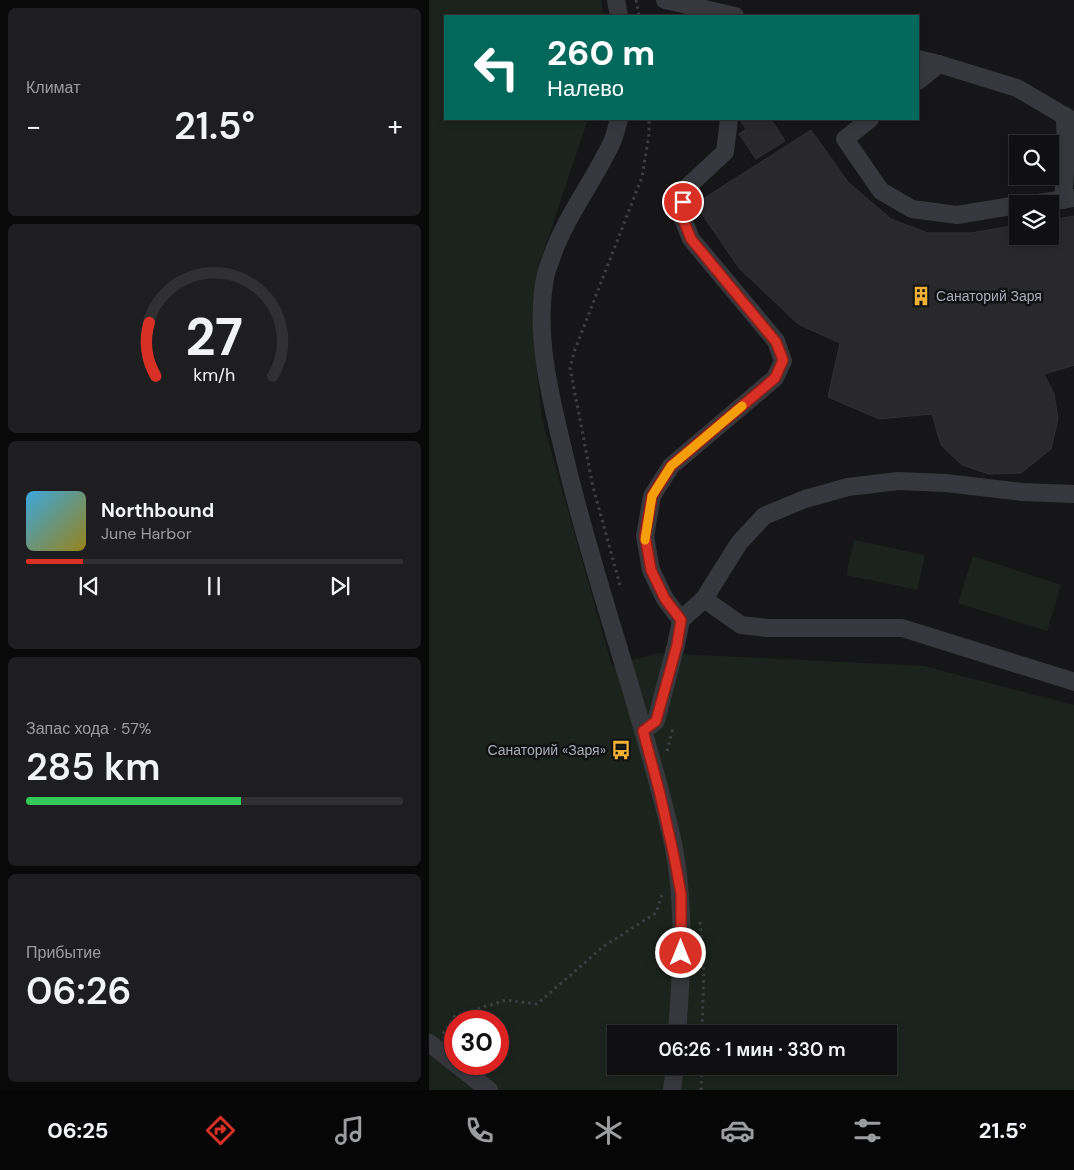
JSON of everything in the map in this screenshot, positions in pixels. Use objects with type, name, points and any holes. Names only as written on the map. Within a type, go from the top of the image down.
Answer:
[{"type":"street","points":[[616,0],[619,15]]},
{"type":"street","points":[[665,0],[731,15]]},
{"type":"street","points":[[919,59],[1017,88],[1070,119],[1066,160],[1068,199]]},
{"type":"street","points":[[919,80],[939,64]]},
{"type":"street","points":[[619,120],[613,140],[560,234],[545,277],[541,325],[549,394],[577,505],[643,731],[671,837],[681,894],[681,953],[677,1025]]},
{"type":"street","points":[[681,620],[665,599],[651,570],[645,536],[652,496],[671,466],[775,378],[783,360],[776,342],[691,239],[681,214],[684,190],[725,152],[729,120]]},
{"type":"street","points":[[869,120],[845,139],[881,191],[912,210],[957,215],[1009,206]]},
{"type":"street","points":[[643,731],[656,721],[677,645],[681,620],[704,600],[739,543],[764,516],[805,499],[848,487],[898,481],[947,483],[1022,492],[1074,494]]},
{"type":"street","points":[[704,600],[741,625],[767,628],[901,628],[1074,682]]},
{"type":"street","points":[[432,1045],[444,1054]]},
{"type":"street","points":[[471,1075],[489,1090]]},
{"type":"street","points":[[663,1090],[672,1075]]},
{"type":"street","points":[[672,1090],[674,1075]]},
{"type":"path","points":[[636,0],[639,15]]},
{"type":"path","points":[[432,1045],[455,1016],[506,1000],[537,1004],[604,946],[656,913],[664,891]]},
{"type":"path","points":[[701,1075],[701,1090]]},
{"type":"shaded area","points":[[429,0],[601,0],[603,15],[444,15],[444,120],[588,120],[536,274],[533,337],[542,419],[612,666],[659,653],[924,666],[1074,705],[1074,1090],[429,1090]]},
{"type":"shaded area","points":[[854,540],[925,555],[917,590],[846,575]]},
{"type":"shaded area","points":[[973,556],[1061,585],[1047,631],[958,603]]},
{"type":"building","points":[[740,120],[772,120],[785,141],[756,159],[739,134],[746,129]]},
{"type":"building","name":"Санаторий Заря","points":[[811,130],[848,182],[891,219],[928,233],[971,233],[1009,227],[1009,245],[1059,245],[1059,219],[1075,216],[1075,365],[1044,374],[1054,394],[1058,419],[1051,449],[1021,473],[989,474],[962,465],[941,445],[932,414],[879,419],[828,397],[840,343],[798,324],[739,268],[695,204]]},
{"type":"slow traffic","points":[[645,540],[652,496],[671,466],[742,406]]},
{"type":"place","name":"Санаторий Заря","points":[[921,296]]},
{"type":"place","name":"Санаторий «Заря»","points":[[621,750]]},
{"type":"route","points":[[681,953],[681,894],[671,837],[643,731],[656,721],[677,645],[681,620],[665,599],[651,570],[645,536],[652,496],[671,466],[775,378],[783,360],[776,342],[691,239],[681,214],[683,202]]}]
